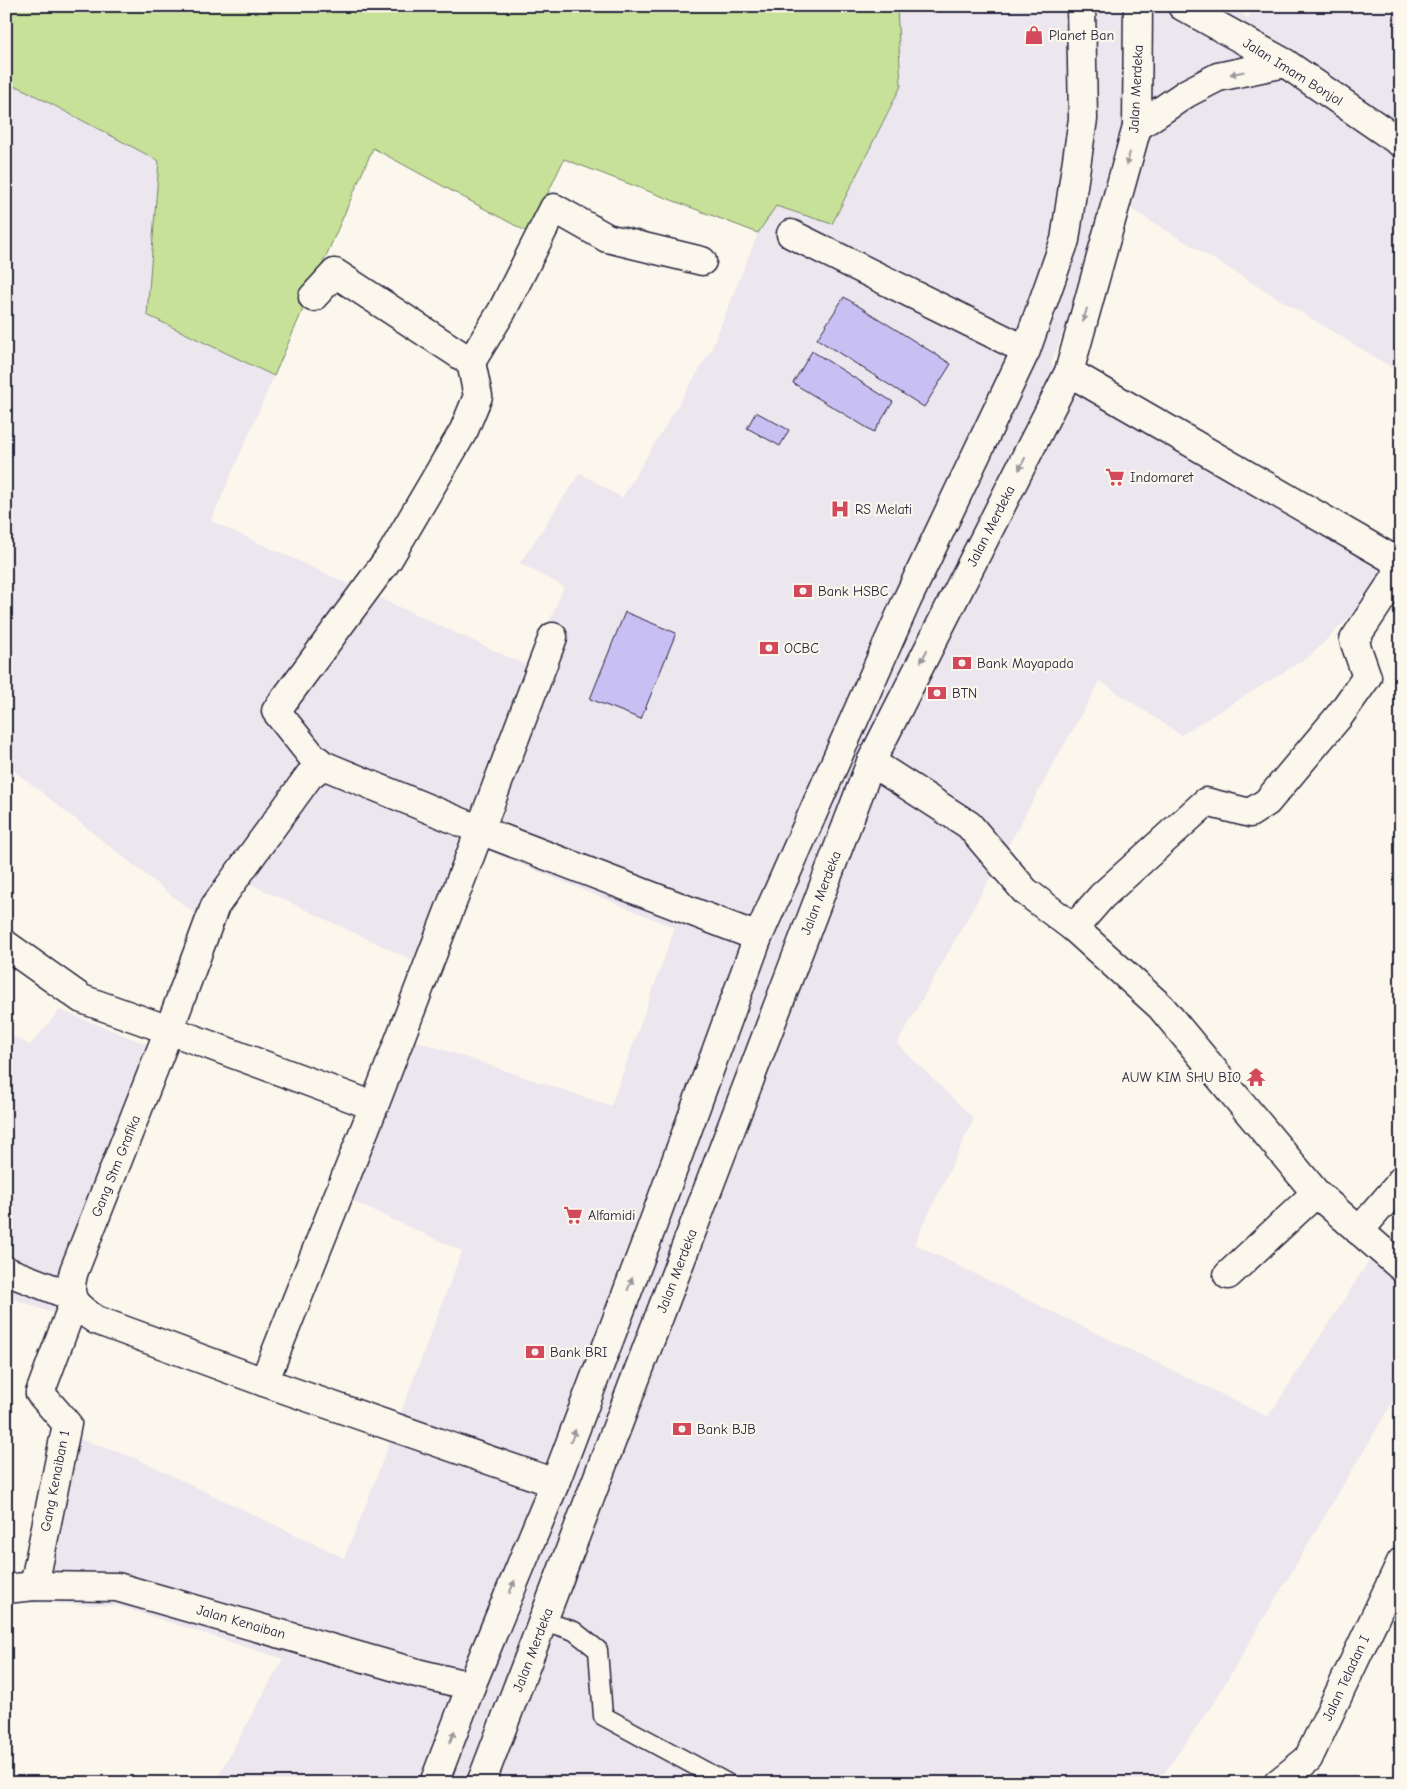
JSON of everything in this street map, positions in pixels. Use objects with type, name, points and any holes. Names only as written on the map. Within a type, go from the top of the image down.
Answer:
[{"type":"main road","points":[[434,1783],[471,1686],[555,1483],[650,1232],[758,937],[907,600],[1026,350],[1065,240],[1083,119],[1080,6]]},
{"type":"main road","name":"Jalan Merdeka","points":[[481,1783],[871,762],[1069,372],[1137,127],[1138,6]]},
{"type":"main road","name":"Jalan Imam Bonjol","points":[[1182,6],[1285,64],[1401,143]]},
{"type":"main road","points":[[1137,127],[1187,93],[1218,77],[1285,64]]},
{"type":"main road","points":[[470,362],[502,311],[554,208],[606,238],[702,261]]},
{"type":"main road","points":[[791,234],[1026,350]]},
{"type":"main road","points":[[313,297],[335,273],[470,362],[478,396],[464,430],[389,558],[276,711],[311,755],[323,765],[480,830],[758,937]]},
{"type":"main road","points":[[1069,372],[1396,561],[1397,575],[1354,640],[1367,677],[1340,715],[1267,802],[1250,813],[1206,802],[1102,896],[1074,928]]},
{"type":"main road","points":[[907,600],[943,619]]},
{"type":"main road","points":[[264,1382],[374,1106],[553,637]]},
{"type":"main road","points":[[871,762],[969,825],[1025,891],[1074,928],[1161,1007],[1316,1193],[1401,1267]]},
{"type":"main road","name":"Gang Stm Grafika","points":[[72,1299],[70,1283],[74,1271],[169,1030],[215,906],[309,776],[323,765]]},
{"type":"main road","points":[[6,945],[82,999],[374,1106]]},
{"type":"main road","points":[[1359,1230],[1398,1187],[1401,1181]]},
{"type":"main road","points":[[1228,1275],[1316,1193]]},
{"type":"main road","points":[[650,1232],[688,1244]]},
{"type":"main road","points":[[6,1271],[72,1299],[77,1308],[96,1320],[264,1382],[555,1483]]},
{"type":"main road","name":"Gang Kenaiban 1","points":[[34,1586],[67,1424],[40,1393],[72,1299]]},
{"type":"main road","name":"Jalan Teladan I","points":[[1278,1783],[1308,1759],[1393,1596],[1401,1562]]},
{"type":"main road","name":"Jalan Kenaiban","points":[[6,1589],[34,1586],[117,1587],[417,1673],[471,1686]]},
{"type":"lane","points":[[544,1620],[574,1631],[598,1650],[603,1716],[727,1783]]},
{"type":"shaded area","points":[[897,6],[1232,6],[1248,18],[1256,6],[1401,6],[1401,373],[1113,198],[1051,364],[1394,573],[1310,656],[1181,735],[1100,681],[897,1044],[974,1119],[914,1244],[1268,1417],[1376,1250],[1401,1272],[1401,1388],[1214,1702],[1166,1771],[1150,1783],[214,1783],[283,1659],[119,1606],[18,1602],[67,1435],[135,1458],[344,1558],[462,1251],[339,1195],[405,1037],[611,1106],[675,928],[479,847],[425,966],[223,871],[195,914],[6,764],[6,87],[19,87],[159,161],[147,315],[274,376],[211,521],[530,667],[564,587],[520,563],[580,473],[622,498],[711,350],[758,233],[776,206],[832,224],[901,86]]},
{"type":"shaded area","points":[[60,1010],[169,1053],[60,1316],[6,1296],[6,1033],[30,1045]]},
{"type":"green space","points":[[6,6],[897,6],[901,86],[832,224],[776,206],[758,233],[564,159],[529,233],[373,148],[274,376],[147,315],[159,161],[19,87],[6,87]]},
{"type":"building","points":[[844,297],[951,364],[924,407],[817,339]]},
{"type":"building","points":[[812,351],[893,402],[874,432],[793,383]]},
{"type":"building","points":[[756,412],[789,430],[780,446],[747,428]]},
{"type":"building","points":[[625,612],[676,633],[641,719],[590,699]]},
{"type":"place","name":"Planet Ban","points":[[1034,35]]},
{"type":"place","name":"Indomaret","points":[[1115,477]]},
{"type":"place","name":"RS Melati","points":[[840,509]]},
{"type":"place","name":"Bank HSBC","points":[[803,591]]},
{"type":"place","name":"OCBC","points":[[769,648]]},
{"type":"place","name":"Bank Mayapada","points":[[962,663]]},
{"type":"place","name":"BTN","points":[[937,693]]},
{"type":"place","name":"AUW KIM SHU BIO","points":[[1256,1077]]},
{"type":"place","name":"Alfamidi","points":[[573,1215]]},
{"type":"place","name":"Bank BRI","points":[[535,1352]]},
{"type":"place","name":"Bank BJB","points":[[682,1429]]}]
